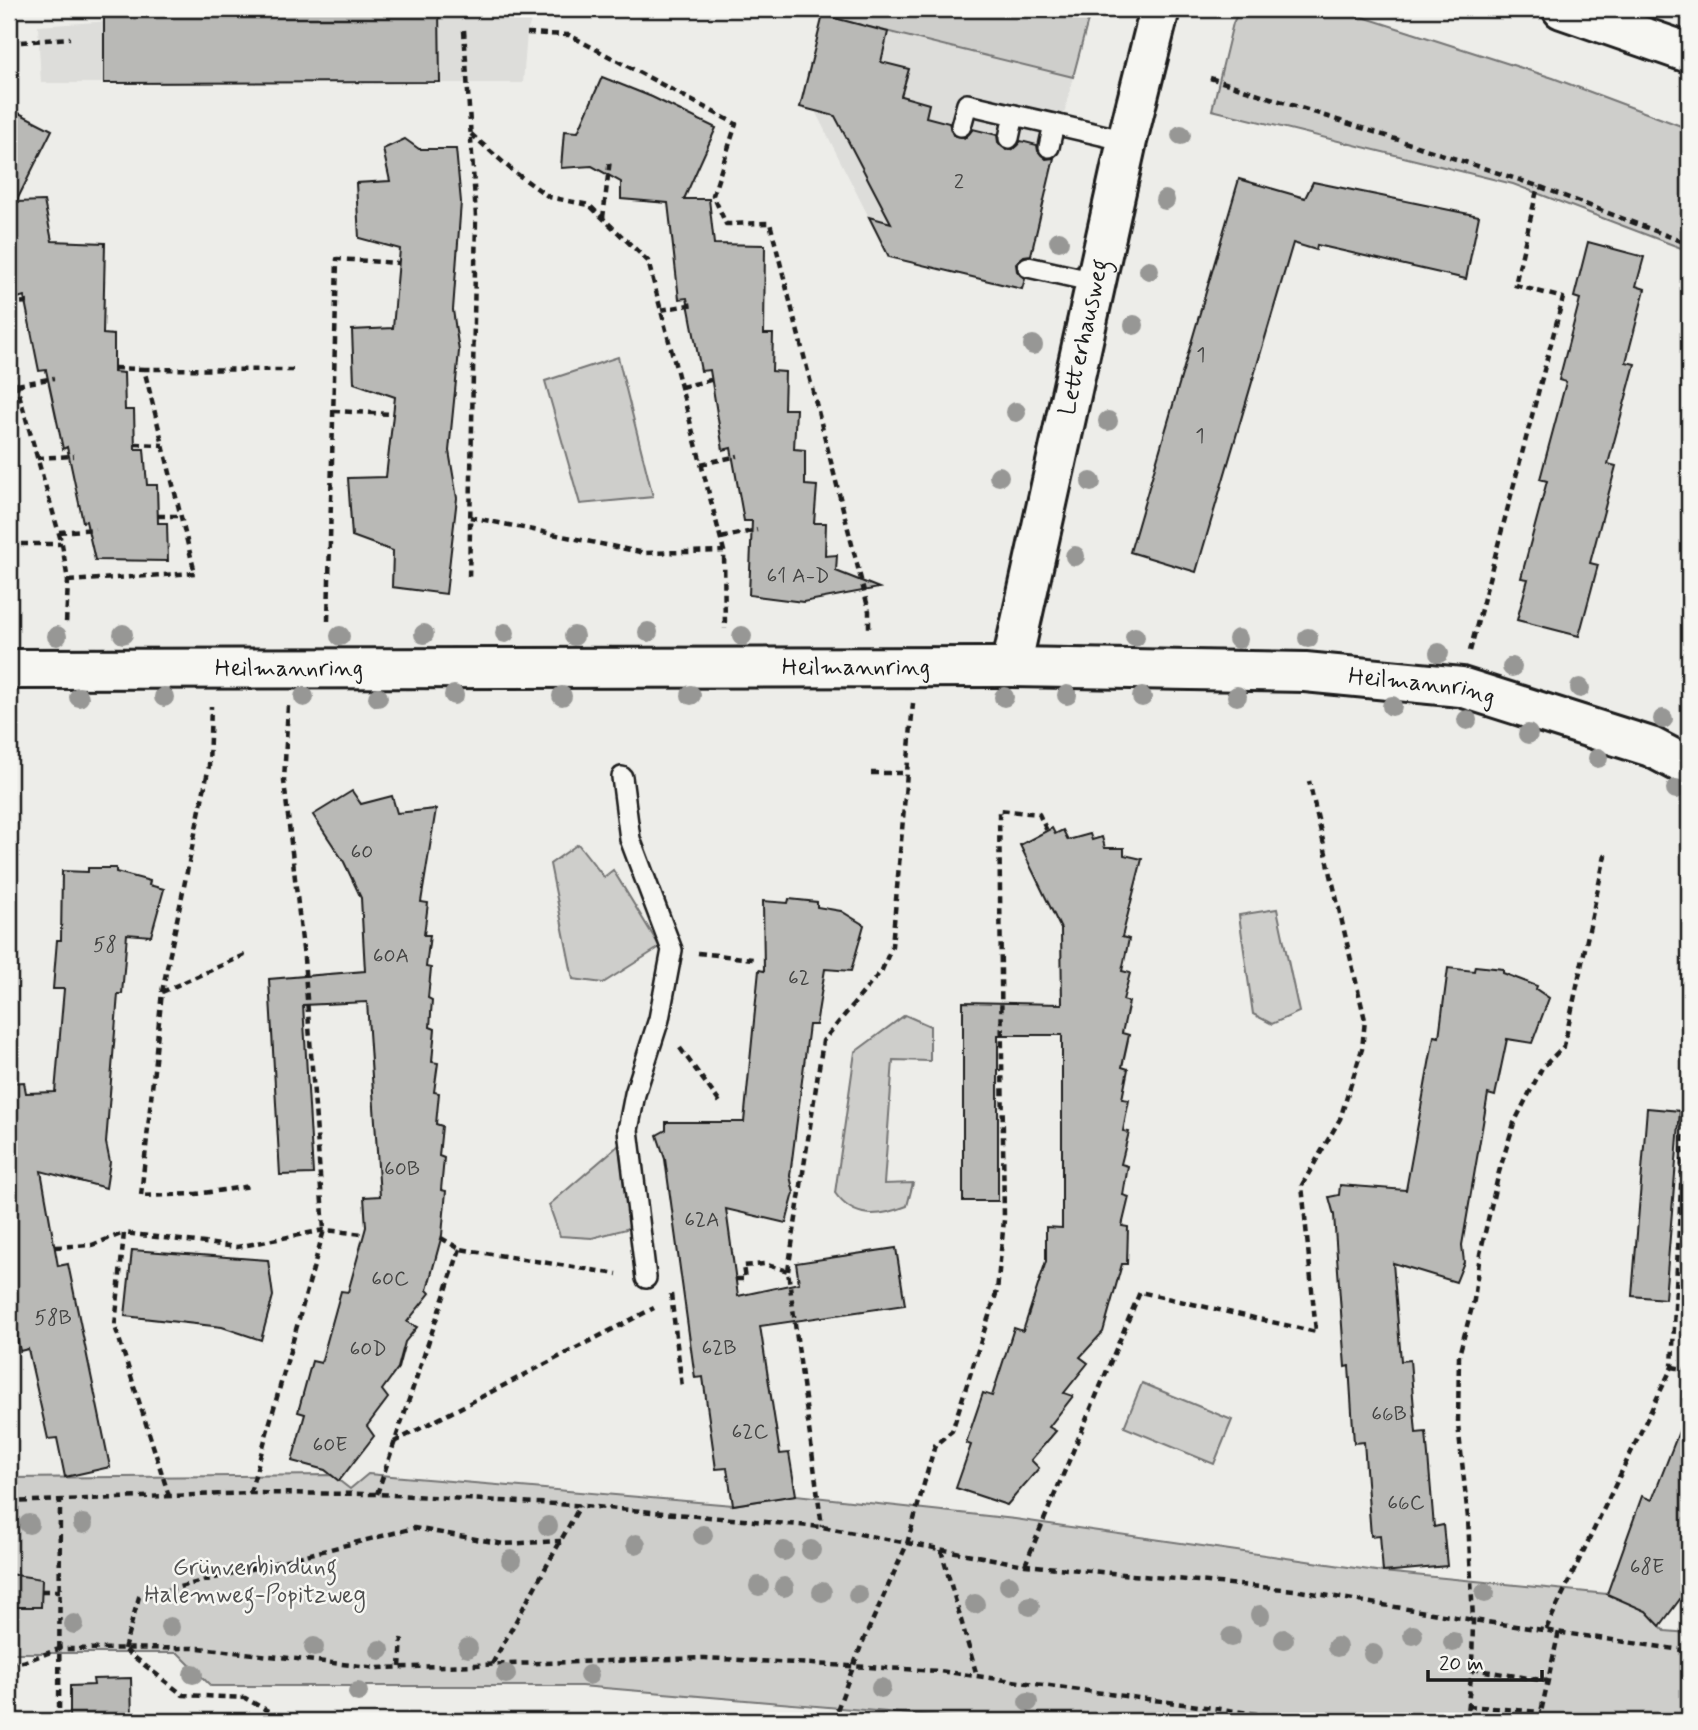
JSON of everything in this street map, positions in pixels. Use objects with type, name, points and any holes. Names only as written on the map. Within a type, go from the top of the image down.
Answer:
[{"type":"street","name":"Letterhausweg","points":[[1011,667],[1127,141],[1160,9]]},
{"type":"street","points":[[1562,9],[1689,52]]},
{"type":"street","name":"Heilmannring","points":[[9,668],[1011,667],[1305,672],[1461,687],[1651,747],[1689,766]]},
{"type":"lane","points":[[961,126],[967,104],[1127,141]]},
{"type":"lane","points":[[1009,138],[1014,115]]},
{"type":"lane","points":[[1049,147],[1054,124]]},
{"type":"lane","points":[[1028,267],[1096,282]]},
{"type":"lane","points":[[622,777],[630,839],[672,950],[659,1019],[635,1094],[628,1130],[646,1278]]},
{"type":"path","points":[[464,30],[477,217],[469,580]]},
{"type":"path","points":[[527,33],[569,35],[736,124],[713,195],[726,224],[770,223],[869,611],[870,668]]},
{"type":"path","points":[[9,43],[70,38]]},
{"type":"path","points":[[1210,78],[1538,186],[1689,244]]},
{"type":"path","points":[[471,134],[513,171],[550,197],[589,205],[648,261],[724,551],[725,669]]},
{"type":"path","points":[[603,218],[610,159]]},
{"type":"path","points":[[1461,687],[1563,298],[1515,285],[1538,186]]},
{"type":"path","points":[[328,621],[337,259],[399,263]]},
{"type":"path","points":[[9,303],[30,302]]},
{"type":"path","points":[[661,310],[694,304]]},
{"type":"path","points":[[9,359],[62,544],[68,581],[66,624]]},
{"type":"path","points":[[114,368],[293,370]]},
{"type":"path","points":[[68,581],[195,573],[144,369]]},
{"type":"path","points":[[16,385],[54,378]]},
{"type":"path","points":[[681,387],[715,379]]},
{"type":"path","points":[[333,411],[393,414]]},
{"type":"path","points":[[135,444],[163,445]]},
{"type":"path","points":[[37,458],[74,456]]},
{"type":"path","points":[[701,464],[738,456]]},
{"type":"path","points":[[158,516],[180,516]]},
{"type":"path","points":[[470,517],[645,553],[724,551]]},
{"type":"path","points":[[59,532],[95,528]]},
{"type":"path","points":[[720,538],[757,530]]},
{"type":"path","points":[[9,544],[62,544]]},
{"type":"path","points":[[233,668],[211,707],[209,766],[162,992],[141,1196],[196,1194],[251,1186]]},
{"type":"path","points":[[822,1527],[788,1271],[823,1041],[882,970],[892,946],[917,668]]},
{"type":"path","points":[[250,1493],[324,1230],[304,958],[284,781],[290,669]]},
{"type":"path","points":[[871,774],[906,773]]},
{"type":"path","points":[[1025,1566],[1140,1292],[1316,1332],[1302,1185],[1340,1119],[1362,1049],[1365,1020],[1308,781]]},
{"type":"path","points":[[833,1721],[907,1544],[935,1445],[952,1430],[997,1291],[1004,1220],[999,810],[1039,814],[1047,831]]},
{"type":"path","points":[[1466,1721],[1472,1668],[1473,1620],[1468,1518],[1458,1424],[1459,1355],[1474,1300],[1480,1254],[1499,1172],[1514,1123],[1542,1068],[1564,1046],[1606,851]]},
{"type":"path","points":[[672,950],[753,959]]},
{"type":"path","points":[[162,992],[245,955]]},
{"type":"path","points":[[659,1019],[721,1104]]},
{"type":"path","points":[[1546,1629],[1672,1367],[1689,1026]]},
{"type":"path","points":[[55,1247],[92,1245],[124,1233],[237,1247],[324,1230],[364,1234]]},
{"type":"path","points":[[124,1233],[115,1326],[169,1496]]},
{"type":"path","points":[[441,1238],[460,1249],[669,1282],[682,1387]]},
{"type":"path","points":[[377,1494],[460,1249]]},
{"type":"path","points":[[736,1279],[745,1279],[743,1266],[764,1264],[788,1271]]},
{"type":"path","points":[[394,1442],[671,1299]]},
{"type":"path","points":[[1672,1367],[1689,1370]]},
{"type":"path","points":[[9,1502],[250,1493],[377,1494],[580,1506],[822,1527],[1025,1566],[1294,1590],[1473,1620],[1689,1650]]},
{"type":"path","points":[[59,1721],[60,1501]]},
{"type":"path","points":[[492,1665],[580,1506]]},
{"type":"path","points":[[124,1649],[139,1597],[414,1528],[504,1544],[561,1541]]},
{"type":"path","points":[[941,1550],[977,1676]]},
{"type":"path","points":[[41,1591],[60,1591]]},
{"type":"path","points":[[1539,1721],[1559,1631]]},
{"type":"path","points":[[400,1667],[402,1638]]},
{"type":"path","points":[[9,1663],[23,1662],[59,1650],[198,1647],[378,1668],[705,1658],[939,1671],[1309,1721]]},
{"type":"path","points":[[124,1649],[183,1695],[245,1698],[286,1721]]},
{"type":"path","points":[[1472,1668],[1547,1681]]},
{"type":"path","points":[[1468,1706],[1541,1712]]},
{"type":"shaded area","points":[[287,9],[531,20],[527,33],[523,83],[41,83],[38,26]]},
{"type":"shaded area","points":[[823,15],[1073,77],[1022,289],[889,257],[815,111],[800,107]]},
{"type":"green space","points":[[796,9],[1091,9],[1073,77]]},
{"type":"green space","points":[[1240,9],[1338,9],[1553,78],[1689,129],[1689,251],[1513,184],[1212,110],[1233,23]]},
{"type":"green space","points":[[1656,9],[1689,9],[1689,21],[1659,10]]},
{"type":"green space","points":[[618,357],[653,497],[580,504],[545,381]]},
{"type":"green space","points":[[578,844],[604,877],[613,870],[660,947],[603,983],[573,979],[550,864]]},
{"type":"green space","points":[[1277,909],[1299,1012],[1272,1024],[1253,1014],[1239,915]]},
{"type":"green space","points":[[905,1015],[930,1026],[930,1061],[893,1060],[884,1184],[913,1183],[907,1206],[868,1214],[850,1208],[835,1193],[855,1052]]},
{"type":"green space","points":[[619,1145],[630,1228],[592,1238],[560,1236],[549,1205]]},
{"type":"green space","points":[[1142,1383],[1232,1420],[1214,1464],[1124,1427]]},
{"type":"green space","name":"Grünverbindung Halemweg-Popitzweg","points":[[368,1474],[733,1505],[796,1495],[1015,1519],[1383,1572],[1607,1594],[1646,1611],[1665,1631],[1689,1633],[1689,1721],[994,1721],[581,1686],[211,1686],[178,1653],[9,1653],[9,1478],[332,1475],[350,1489]]},
{"type":"building","points":[[104,9],[439,9],[440,82],[104,83]]},
{"type":"building","points":[[823,15],[888,32],[881,62],[909,69],[901,96],[929,104],[926,117],[949,123],[953,135],[965,138],[973,129],[997,135],[998,142],[1006,150],[1013,149],[1021,141],[1037,145],[1038,151],[1046,159],[1054,158],[1031,255],[1024,256],[1016,264],[1017,271],[1025,279],[1022,289],[889,257],[869,217],[891,223],[835,116],[800,107]]},
{"type":"building","points":[[602,77],[652,97],[716,128],[684,199],[709,199],[714,244],[765,245],[764,334],[773,334],[772,371],[785,372],[784,409],[796,409],[794,449],[805,450],[805,485],[817,486],[814,523],[826,523],[825,556],[837,555],[836,571],[879,588],[803,602],[749,595],[752,521],[744,521],[731,448],[723,450],[710,370],[701,371],[687,298],[679,299],[668,203],[621,199],[621,182],[592,166],[561,168],[564,131],[578,132]]},
{"type":"building","points":[[9,108],[52,130],[16,202],[44,201],[52,241],[105,243],[103,334],[114,335],[114,372],[124,373],[125,410],[134,410],[135,449],[144,449],[147,485],[157,485],[158,523],[167,523],[168,561],[95,560],[86,521],[83,522],[67,447],[63,449],[46,370],[39,371],[24,296],[18,298],[9,243]]},
{"type":"building","points":[[405,139],[419,149],[456,149],[461,202],[453,310],[459,351],[449,451],[457,498],[446,594],[392,587],[393,551],[352,536],[348,478],[386,477],[395,397],[354,383],[352,330],[393,328],[400,249],[359,238],[356,183],[390,181],[383,149]]},
{"type":"building","points":[[1239,179],[1305,198],[1313,182],[1479,216],[1466,279],[1317,245],[1316,250],[1293,243],[1196,572],[1130,552]]},
{"type":"building","points":[[1588,242],[1644,257],[1636,286],[1645,289],[1626,362],[1635,364],[1608,464],[1616,466],[1590,563],[1598,565],[1579,636],[1517,620],[1528,579],[1521,578],[1547,481],[1540,479],[1566,382],[1559,380],[1580,299],[1574,297]]},
{"type":"building","points":[[352,791],[361,804],[392,796],[397,813],[436,809],[421,902],[428,903],[424,935],[430,935],[426,967],[431,968],[428,998],[432,1000],[430,1027],[435,1029],[432,1062],[438,1063],[434,1092],[439,1093],[436,1124],[442,1126],[439,1156],[444,1158],[441,1190],[446,1191],[442,1235],[427,1290],[430,1293],[407,1322],[417,1327],[405,1342],[398,1368],[382,1390],[388,1398],[367,1426],[374,1436],[339,1481],[325,1470],[292,1461],[305,1414],[298,1412],[312,1361],[321,1363],[341,1291],[348,1292],[366,1227],[364,1197],[380,1196],[367,1002],[303,1005],[313,1174],[280,1175],[269,979],[365,971],[361,898],[344,862],[313,815]]},
{"type":"building","points":[[1052,828],[1055,834],[1063,830],[1068,840],[1090,834],[1092,840],[1102,837],[1105,848],[1124,848],[1124,855],[1142,859],[1122,937],[1129,939],[1122,971],[1130,973],[1123,1000],[1129,1002],[1122,1033],[1129,1035],[1122,1067],[1128,1069],[1122,1099],[1129,1100],[1123,1131],[1129,1132],[1121,1164],[1128,1166],[1123,1195],[1129,1197],[1122,1226],[1128,1227],[1127,1264],[1122,1264],[1103,1332],[1080,1357],[1088,1363],[1064,1393],[1073,1396],[1049,1427],[1056,1431],[1031,1460],[1039,1468],[1007,1505],[956,1488],[971,1445],[966,1443],[983,1393],[992,1396],[1014,1328],[1023,1331],[1046,1261],[1046,1227],[1062,1228],[1062,1035],[998,1035],[998,1201],[963,1201],[963,1002],[1062,1004],[1061,929],[1020,845]]},
{"type":"building","points":[[88,868],[116,868],[116,872],[150,881],[149,885],[164,889],[151,936],[127,934],[122,994],[118,994],[106,1143],[110,1162],[106,1188],[41,1171],[58,1266],[68,1264],[110,1467],[65,1477],[57,1438],[48,1439],[28,1349],[20,1351],[9,1298],[9,1083],[24,1082],[26,1093],[55,1092],[64,989],[53,989],[57,940],[61,940],[62,871],[88,872]]},
{"type":"building","points":[[789,899],[817,902],[817,907],[841,911],[864,925],[851,971],[825,969],[816,1025],[809,1025],[790,1176],[794,1193],[786,1223],[726,1209],[738,1296],[799,1283],[796,1263],[896,1248],[905,1305],[760,1326],[780,1454],[789,1453],[796,1495],[733,1505],[727,1468],[716,1469],[703,1377],[695,1378],[665,1159],[657,1135],[666,1130],[666,1122],[744,1122],[759,970],[764,971],[763,901],[788,903]]},
{"type":"building","points":[[1475,966],[1503,969],[1503,973],[1537,986],[1536,989],[1549,998],[1532,1043],[1507,1039],[1495,1096],[1488,1094],[1462,1245],[1464,1262],[1456,1282],[1393,1263],[1401,1361],[1410,1360],[1416,1433],[1426,1432],[1434,1527],[1443,1525],[1447,1566],[1383,1572],[1380,1535],[1371,1536],[1364,1442],[1354,1443],[1349,1366],[1345,1367],[1334,1215],[1329,1197],[1339,1195],[1340,1185],[1406,1190],[1434,1036],[1439,1037],[1448,968],[1474,971]]},
{"type":"building","points":[[1647,1108],[1680,1111],[1665,1299],[1632,1296]]},
{"type":"building","points":[[132,1250],[268,1260],[273,1296],[261,1340],[222,1327],[125,1316]]},
{"type":"building","points":[[1687,1411],[1689,1587],[1660,1626],[1646,1611],[1607,1594],[1642,1496],[1652,1500]]},
{"type":"building","points":[[9,1574],[42,1579],[41,1607],[9,1607]]},
{"type":"building","points":[[131,1678],[132,1721],[70,1721],[70,1686],[94,1685],[93,1679]]}]
